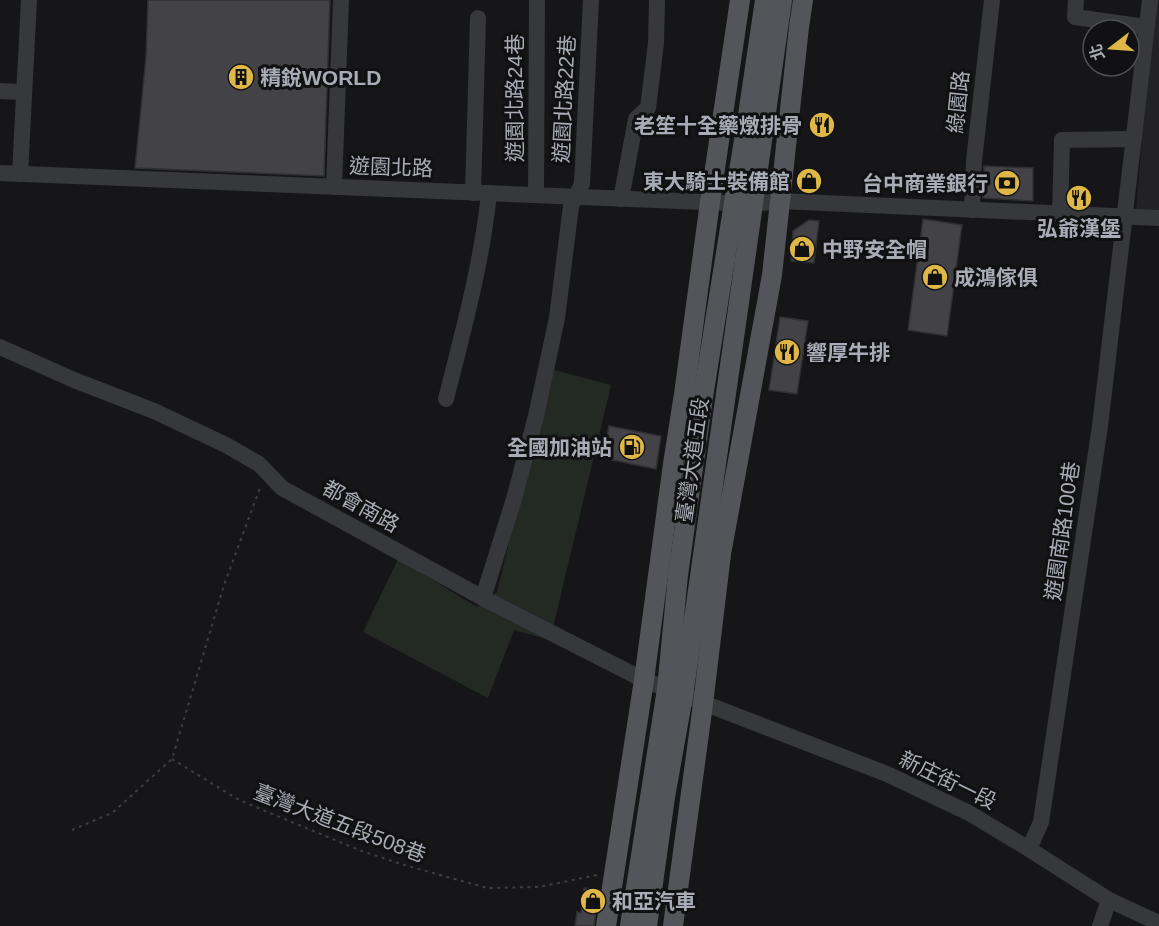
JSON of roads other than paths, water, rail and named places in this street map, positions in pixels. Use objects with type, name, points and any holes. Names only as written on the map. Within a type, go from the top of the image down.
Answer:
[{"type":"main road","name":"臺灣大道五段","points":[[606,926],[644,680],[740,0]]},
{"type":"main road","name":"臺灣大道五段","points":[[743,204],[765,0]]},
{"type":"main road","name":"臺灣大道五段","points":[[647,926],[665,797],[675,693],[683,541],[702,408],[782,0]]},
{"type":"main road","name":"臺灣大道五段","points":[[673,926],[721,554],[772,274],[803,0]]},
{"type":"main road","name":"臺灣大道五段","points":[[630,926],[675,693]]},
{"type":"street","points":[[20,174],[29,0]]},
{"type":"street","points":[[334,187],[341,0]]},
{"type":"street","name":"遊園北路24巷","points":[[536,195],[537,0]]},
{"type":"street","name":"遊園北路22巷","points":[[483,598],[514,499],[536,416],[557,318],[572,206],[582,184],[591,0]]},
{"type":"street","points":[[621,199],[636,119],[648,108],[656,43],[657,0]]},
{"type":"street","name":"綠園路","points":[[972,210],[974,160],[992,0]]},
{"type":"street","points":[[1076,0],[1074,18],[1146,27]]},
{"type":"street","name":"遊園南路100巷","points":[[1029,849],[1041,822],[1100,426],[1150,0]]},
{"type":"street","points":[[446,399],[474,286],[487,220],[481,193],[478,18]]},
{"type":"street","points":[[0,91],[24,92]]},
{"type":"street","points":[[1060,214],[1062,140],[1134,139]]},
{"type":"street","name":"遊園北路","points":[[0,173],[575,198],[743,204],[780,201],[1159,218]]},
{"type":"street","name":"都會南路","points":[[0,347],[74,380],[154,411],[226,445],[259,464],[282,488],[483,598],[644,680],[703,704]]},
{"type":"street","name":"新庄街一段","points":[[703,704],[887,774],[969,813],[1109,900],[1152,923]]},
{"type":"street","points":[[1100,926],[1109,900]]},
{"type":"place","name":"精銳WORLD","points":[[241,77]]},
{"type":"place","name":"老笙十全藥燉排骨","points":[[822,125]]},
{"type":"place","name":"東大騎士裝備館","points":[[809,181]]},
{"type":"place","name":"台中商業銀行","points":[[1007,183]]},
{"type":"place","name":"弘爺漢堡","points":[[1079,198]]},
{"type":"place","name":"中野安全帽","points":[[802,249]]},
{"type":"place","name":"成鴻傢俱","points":[[935,277]]},
{"type":"place","name":"響厚牛排","points":[[787,352]]},
{"type":"place","name":"全國加油站","points":[[632,447]]},
{"type":"place","name":"和亞汽車","points":[[593,901]]}]
